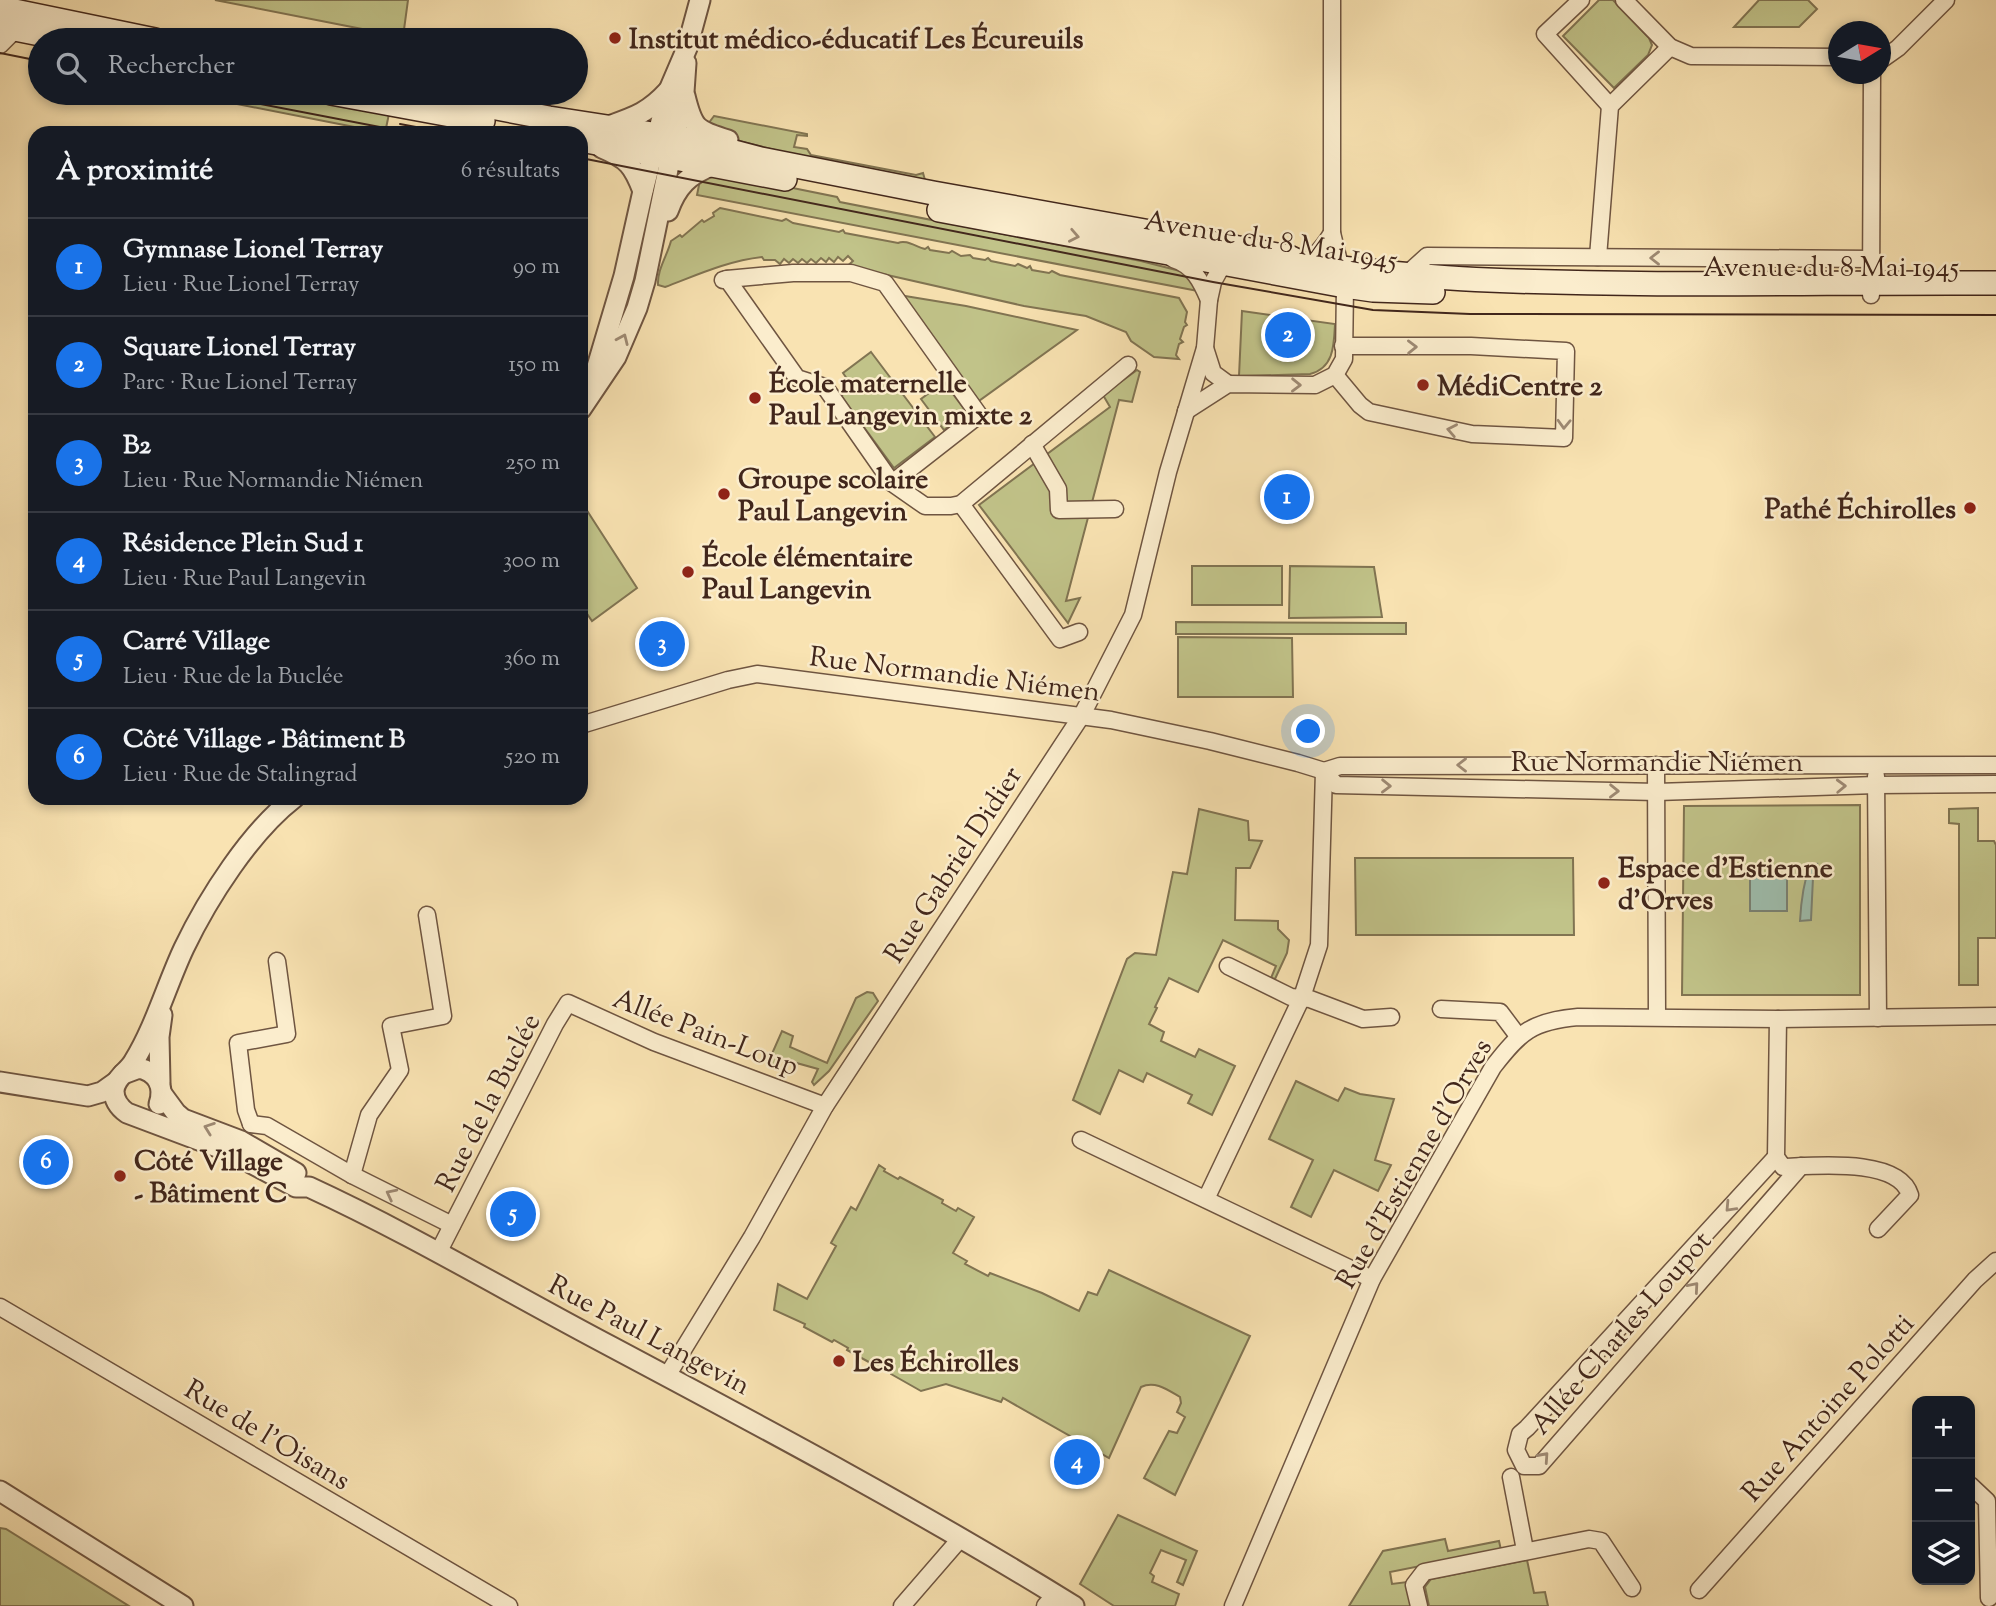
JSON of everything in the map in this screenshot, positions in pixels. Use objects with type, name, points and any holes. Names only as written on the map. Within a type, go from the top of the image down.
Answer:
[{"type":"main road","points":[[7,24],[28,29]]},
{"type":"main road","points":[[7,24],[44,28]]},
{"type":"main road","points":[[396,105],[508,126]]},
{"type":"main road","points":[[481,105],[606,127],[663,145]]},
{"type":"main road","points":[[588,139],[663,145]]},
{"type":"main road","name":"Avenue du 8 Mai 1945","points":[[663,145],[761,159],[1289,257],[1373,290],[1493,294],[1871,289],[1996,284]]},
{"type":"main road","name":"Avenue du 8 Mai 1945","points":[[663,145],[714,165],[1223,264],[1343,277],[1406,275],[1596,283],[1871,289],[1996,296]]},
{"type":"street","points":[[647,271],[640,233],[699,0]]},
{"type":"street","points":[[1186,411],[1228,384],[1315,385],[1335,375],[1344,359],[1343,277],[1332,233],[1332,0]]},
{"type":"street","points":[[1581,0],[1545,34],[1609,106]]},
{"type":"street","points":[[1624,0],[1670,47],[1691,56],[1828,57]]},
{"type":"street","points":[[1891,53],[1946,0]]},
{"type":"street","points":[[1598,257],[1609,106],[1670,47]]},
{"type":"street","points":[[588,393],[624,276],[643,191],[663,145],[680,83],[683,57]]},
{"type":"street","points":[[1871,289],[1872,84]]},
{"type":"street","points":[[606,127],[644,113],[677,91]]},
{"type":"street","points":[[677,91],[692,122],[706,133],[736,142],[761,159]]},
{"type":"street","points":[[588,141],[621,156],[630,164],[643,191]]},
{"type":"street","points":[[588,398],[615,357],[637,308],[652,247],[663,145]]},
{"type":"street","points":[[652,247],[674,193],[695,172],[714,165]]},
{"type":"street","points":[[1228,384],[1213,373],[1205,348],[1209,300],[1213,282],[1223,264],[1233,260],[1288,268],[1303,264],[1325,245],[1332,233]]},
{"type":"street","points":[[1138,248],[1183,262],[1195,272],[1209,300]]},
{"type":"street","name":"Avenue du 8 Mai 1945","points":[[1406,275],[1427,256],[1871,259]]},
{"type":"street","points":[[892,483],[979,415],[885,283],[850,273],[793,273],[725,280],[797,378],[825,387],[892,483],[925,506],[961,504],[1128,365]]},
{"type":"street","points":[[1335,375],[1369,412],[1472,434],[1564,438],[1566,351],[1471,346],[1343,346]]},
{"type":"street","name":"Rue Gabriel Didier","points":[[667,1377],[752,1237],[825,1106],[1082,715],[1133,615],[1205,348]]},
{"type":"street","points":[[1032,444],[1058,489],[1059,510],[1115,509]]},
{"type":"street","points":[[961,504],[1060,639],[1079,632]]},
{"type":"street","name":"Rue Normandie Niémen","points":[[588,723],[728,680],[757,674],[1082,715],[1210,741],[1324,771],[1340,766],[1996,765]]},
{"type":"street","points":[[1656,765],[1657,1016]]},
{"type":"street","points":[[1876,765],[1878,1018]]},
{"type":"street","points":[[1928,765],[1929,784]]},
{"type":"street","points":[[1206,1199],[1302,997],[1319,945],[1324,771]]},
{"type":"street","name":"Rue Normandie Niémen","points":[[1324,771],[1336,785],[1657,792],[1996,784]]},
{"type":"street","points":[[164,997],[159,1037],[161,1088],[156,1108],[150,1113],[131,1115],[120,1108],[115,1100],[120,1078],[134,1062],[185,947],[215,893],[248,846],[288,805]]},
{"type":"street","points":[[352,1175],[369,1115],[400,1070],[391,1026],[443,1016],[427,915]]},
{"type":"street","points":[[240,1139],[246,1111],[238,1043],[287,1034],[277,961]]},
{"type":"street","points":[[1228,966],[1291,997],[1302,997],[1363,1019],[1391,1017]]},
{"type":"street","name":"Allée Pain-Loup","points":[[568,1003],[654,1042],[825,1106]]},
{"type":"street","name":"Rue de la Buclée","points":[[438,1253],[568,1003]]},
{"type":"street","points":[[1441,1009],[1500,1012],[1518,1036]]},
{"type":"street","name":"Rue d'Estienne d'Orves","points":[[1233,1606],[1372,1279],[1493,1067],[1518,1036],[1532,1027],[1559,1019],[1657,1016],[1778,1019],[1996,1016]]},
{"type":"street","points":[[1778,1019],[1776,1157],[1783,1167],[1870,1167],[1897,1179],[1908,1187],[1910,1195],[1878,1229]]},
{"type":"street","points":[[0,1083],[88,1096],[102,1092],[131,1069],[148,1070],[161,1088]]},
{"type":"street","name":"Rue Paul Langevin","points":[[161,1088],[176,1113],[183,1119],[240,1139],[297,1173],[309,1187],[782,1437],[961,1539],[1050,1600],[1073,1606]]},
{"type":"street","name":"Rue Paul Langevin","points":[[65,1094],[131,1115],[240,1139]]},
{"type":"street","name":"Rue de la Buclée","points":[[240,1139],[267,1126],[352,1175],[452,1225]]},
{"type":"street","points":[[1081,1140],[1372,1279]]},
{"type":"street","name":"Allée Charles Loupot","points":[[1776,1157],[1520,1434],[1516,1450],[1524,1465],[1539,1466],[1801,1166]]},
{"type":"street","name":"Rue Antoine Polotti","points":[[1699,1590],[1966,1290],[1996,1261]]},
{"type":"street","name":"Rue de l'Oisans","points":[[0,1307],[509,1606]]},
{"type":"street","points":[[1511,1477],[1525,1550]]},
{"type":"street","points":[[1975,1489],[1987,1500],[1992,1601]]},
{"type":"street","points":[[0,1491],[183,1606]]},
{"type":"street","points":[[902,1606],[961,1539]]},
{"type":"street","points":[[1419,1606],[1415,1585],[1424,1572],[1589,1539],[1601,1541],[1632,1588]]},
{"type":"green space","points":[[215,0],[408,0],[404,28],[357,28]]},
{"type":"green space","points":[[1599,0],[1613,0],[1649,38],[1652,45],[1648,55],[1614,88],[1563,36]]},
{"type":"green space","points":[[1759,0],[1808,0],[1817,9],[1799,27],[1734,27]]},
{"type":"green space","points":[[242,105],[369,105],[390,109],[386,126],[349,126]]},
{"type":"green space","points":[[714,116],[807,134],[797,135],[794,147],[807,149],[811,155],[916,175],[923,173],[925,180],[739,141],[705,128]]},
{"type":"green space","points":[[701,175],[743,178],[837,197],[840,202],[1141,261],[1184,272],[1198,291],[697,195]]},
{"type":"green space","points":[[720,208],[908,243],[925,249],[928,247],[930,250],[949,253],[952,251],[961,256],[970,255],[985,260],[988,258],[991,261],[1015,266],[1018,264],[1027,268],[1030,266],[1032,270],[1049,273],[1052,271],[1060,275],[1179,298],[1187,312],[1187,325],[1184,327],[1180,339],[1183,342],[1179,344],[1176,355],[1179,359],[1154,357],[1131,341],[1126,332],[1086,316],[1024,306],[874,272],[843,270],[853,261],[848,256],[843,261],[838,257],[834,262],[829,258],[826,262],[821,258],[816,263],[811,259],[807,263],[802,259],[798,263],[793,259],[789,263],[784,259],[780,264],[762,257],[712,269],[665,287],[658,285],[671,241],[680,235],[682,237],[702,220],[704,222],[714,216],[713,213]]},
{"type":"green space","points":[[899,295],[966,306],[1077,330],[976,403]]},
{"type":"green space","points":[[1242,311],[1335,324],[1333,347],[1328,361],[1324,367],[1310,374],[1239,376]]},
{"type":"green space","points":[[871,352],[935,437],[894,468],[841,396],[852,386],[843,373]]},
{"type":"green space","points":[[1137,370],[1140,372],[1132,402],[1119,400],[1066,601],[1080,598],[1068,623],[979,505],[1110,407],[1103,395]]},
{"type":"green space","points":[[944,382],[967,413],[944,430],[921,399]]},
{"type":"green space","points":[[588,512],[637,588],[592,621],[588,615]]},
{"type":"green space","points":[[1192,566],[1282,566],[1282,605],[1192,605]]},
{"type":"green space","points":[[1290,566],[1374,567],[1382,617],[1289,618]]},
{"type":"green space","points":[[1176,622],[1406,623],[1406,634],[1176,634]]},
{"type":"green space","points":[[1178,637],[1292,638],[1293,697],[1178,697]]},
{"type":"green space","points":[[1860,805],[1860,995],[1682,995],[1684,806]]},
{"type":"green space","points":[[1978,808],[1978,841],[1994,841],[1996,845],[1996,938],[1978,938],[1978,985],[1959,985],[1959,824],[1949,823],[1949,809]]},
{"type":"green space","points":[[1199,809],[1248,821],[1249,840],[1262,841],[1250,868],[1236,868],[1235,920],[1278,921],[1278,929],[1289,940],[1287,953],[1275,979],[1271,978],[1276,966],[1223,940],[1198,992],[1169,978],[1155,1007],[1157,1008],[1149,1024],[1164,1032],[1161,1041],[1195,1057],[1199,1049],[1235,1066],[1212,1115],[1188,1103],[1192,1095],[1147,1073],[1143,1082],[1119,1070],[1100,1114],[1073,1100],[1127,959],[1135,953],[1156,955],[1173,872],[1187,874]]},
{"type":"green space","points":[[1355,858],[1573,858],[1574,935],[1356,935]]},
{"type":"green space","points":[[867,992],[873,993],[878,1001],[829,1071],[814,1085],[812,1082],[818,1069],[782,1059],[775,1069],[767,1065],[782,1031],[793,1036],[790,1047],[827,1063],[856,998]]},
{"type":"green space","points":[[1296,1081],[1338,1101],[1345,1088],[1360,1094],[1394,1099],[1375,1160],[1391,1165],[1378,1191],[1334,1170],[1311,1217],[1291,1207],[1313,1160],[1269,1139]]},
{"type":"green space","points":[[879,1165],[898,1179],[900,1177],[943,1200],[942,1203],[956,1211],[958,1208],[974,1217],[953,1253],[967,1261],[965,1264],[988,1276],[990,1273],[1042,1293],[1079,1311],[1088,1292],[1097,1295],[1109,1270],[1250,1336],[1175,1495],[1144,1478],[1169,1431],[1177,1433],[1185,1417],[1177,1412],[1181,1403],[1180,1397],[1166,1389],[1156,1385],[1141,1387],[1109,1458],[1003,1398],[1001,1402],[946,1384],[921,1391],[834,1340],[832,1342],[804,1327],[805,1324],[774,1310],[778,1284],[807,1299],[836,1246],[831,1243],[851,1207],[856,1210]]},
{"type":"green space","points":[[1118,1515],[1197,1551],[1183,1585],[1177,1582],[1186,1560],[1161,1550],[1150,1573],[1154,1576],[1152,1582],[1179,1594],[1175,1606],[1114,1606],[1080,1584]]},
{"type":"green space","points":[[0,1528],[6,1529],[129,1606],[0,1606]]},
{"type":"green space","points":[[1445,1539],[1448,1551],[1499,1541],[1501,1550],[1390,1572],[1392,1584],[1407,1582],[1412,1606],[1349,1606],[1383,1551]]},
{"type":"green space","points":[[1527,1560],[1534,1593],[1545,1592],[1548,1606],[1429,1606],[1425,1587],[1431,1579]]},
{"type":"shaded area","points":[[1817,864],[1813,878],[1811,920],[1800,921],[1810,865]]},
{"type":"shaded area","points":[[1750,875],[1787,875],[1787,911],[1750,911]]},
{"type":"tram line","points":[[0,53],[28,59]]},
{"type":"tram line","points":[[265,105],[375,126]]},
{"type":"tram line","points":[[400,124],[411,126]]},
{"type":"tram line","points":[[588,159],[1213,282],[1373,310],[1470,314],[1996,315]]},
{"type":"place","name":"Institut médico-éducatif Les Écureuils","points":[[615,38]]},
{"type":"place","name":"Square Lionel Terray","points":[[1288,335]]},
{"type":"place","name":"MédiCentre 2","points":[[1423,385]]},
{"type":"place","name":"École maternelle Paul Langevin mixte 2","points":[[755,398]]},
{"type":"place","name":"Groupe scolaire Paul Langevin","points":[[724,494]]},
{"type":"place","name":"Gymnase Lionel Terray","points":[[1287,497]]},
{"type":"place","name":"Pathé Échirolles","points":[[1970,508]]},
{"type":"place","name":"École élémentaire Paul Langevin","points":[[688,572]]},
{"type":"place","name":"B2","points":[[662,644]]},
{"type":"place","name":"Espace d'Estienne d'Orves","points":[[1604,883]]},
{"type":"place","name":"Côté Village - Bâtiment B","points":[[46,1162]]},
{"type":"place","name":"Côté Village - Bâtiment C","points":[[120,1176]]},
{"type":"place","name":"Carré Village","points":[[513,1214]]},
{"type":"place","name":"Les Échirolles","points":[[839,1361]]},
{"type":"place","name":"Résidence Plein Sud 1","points":[[1077,1462]]}]
